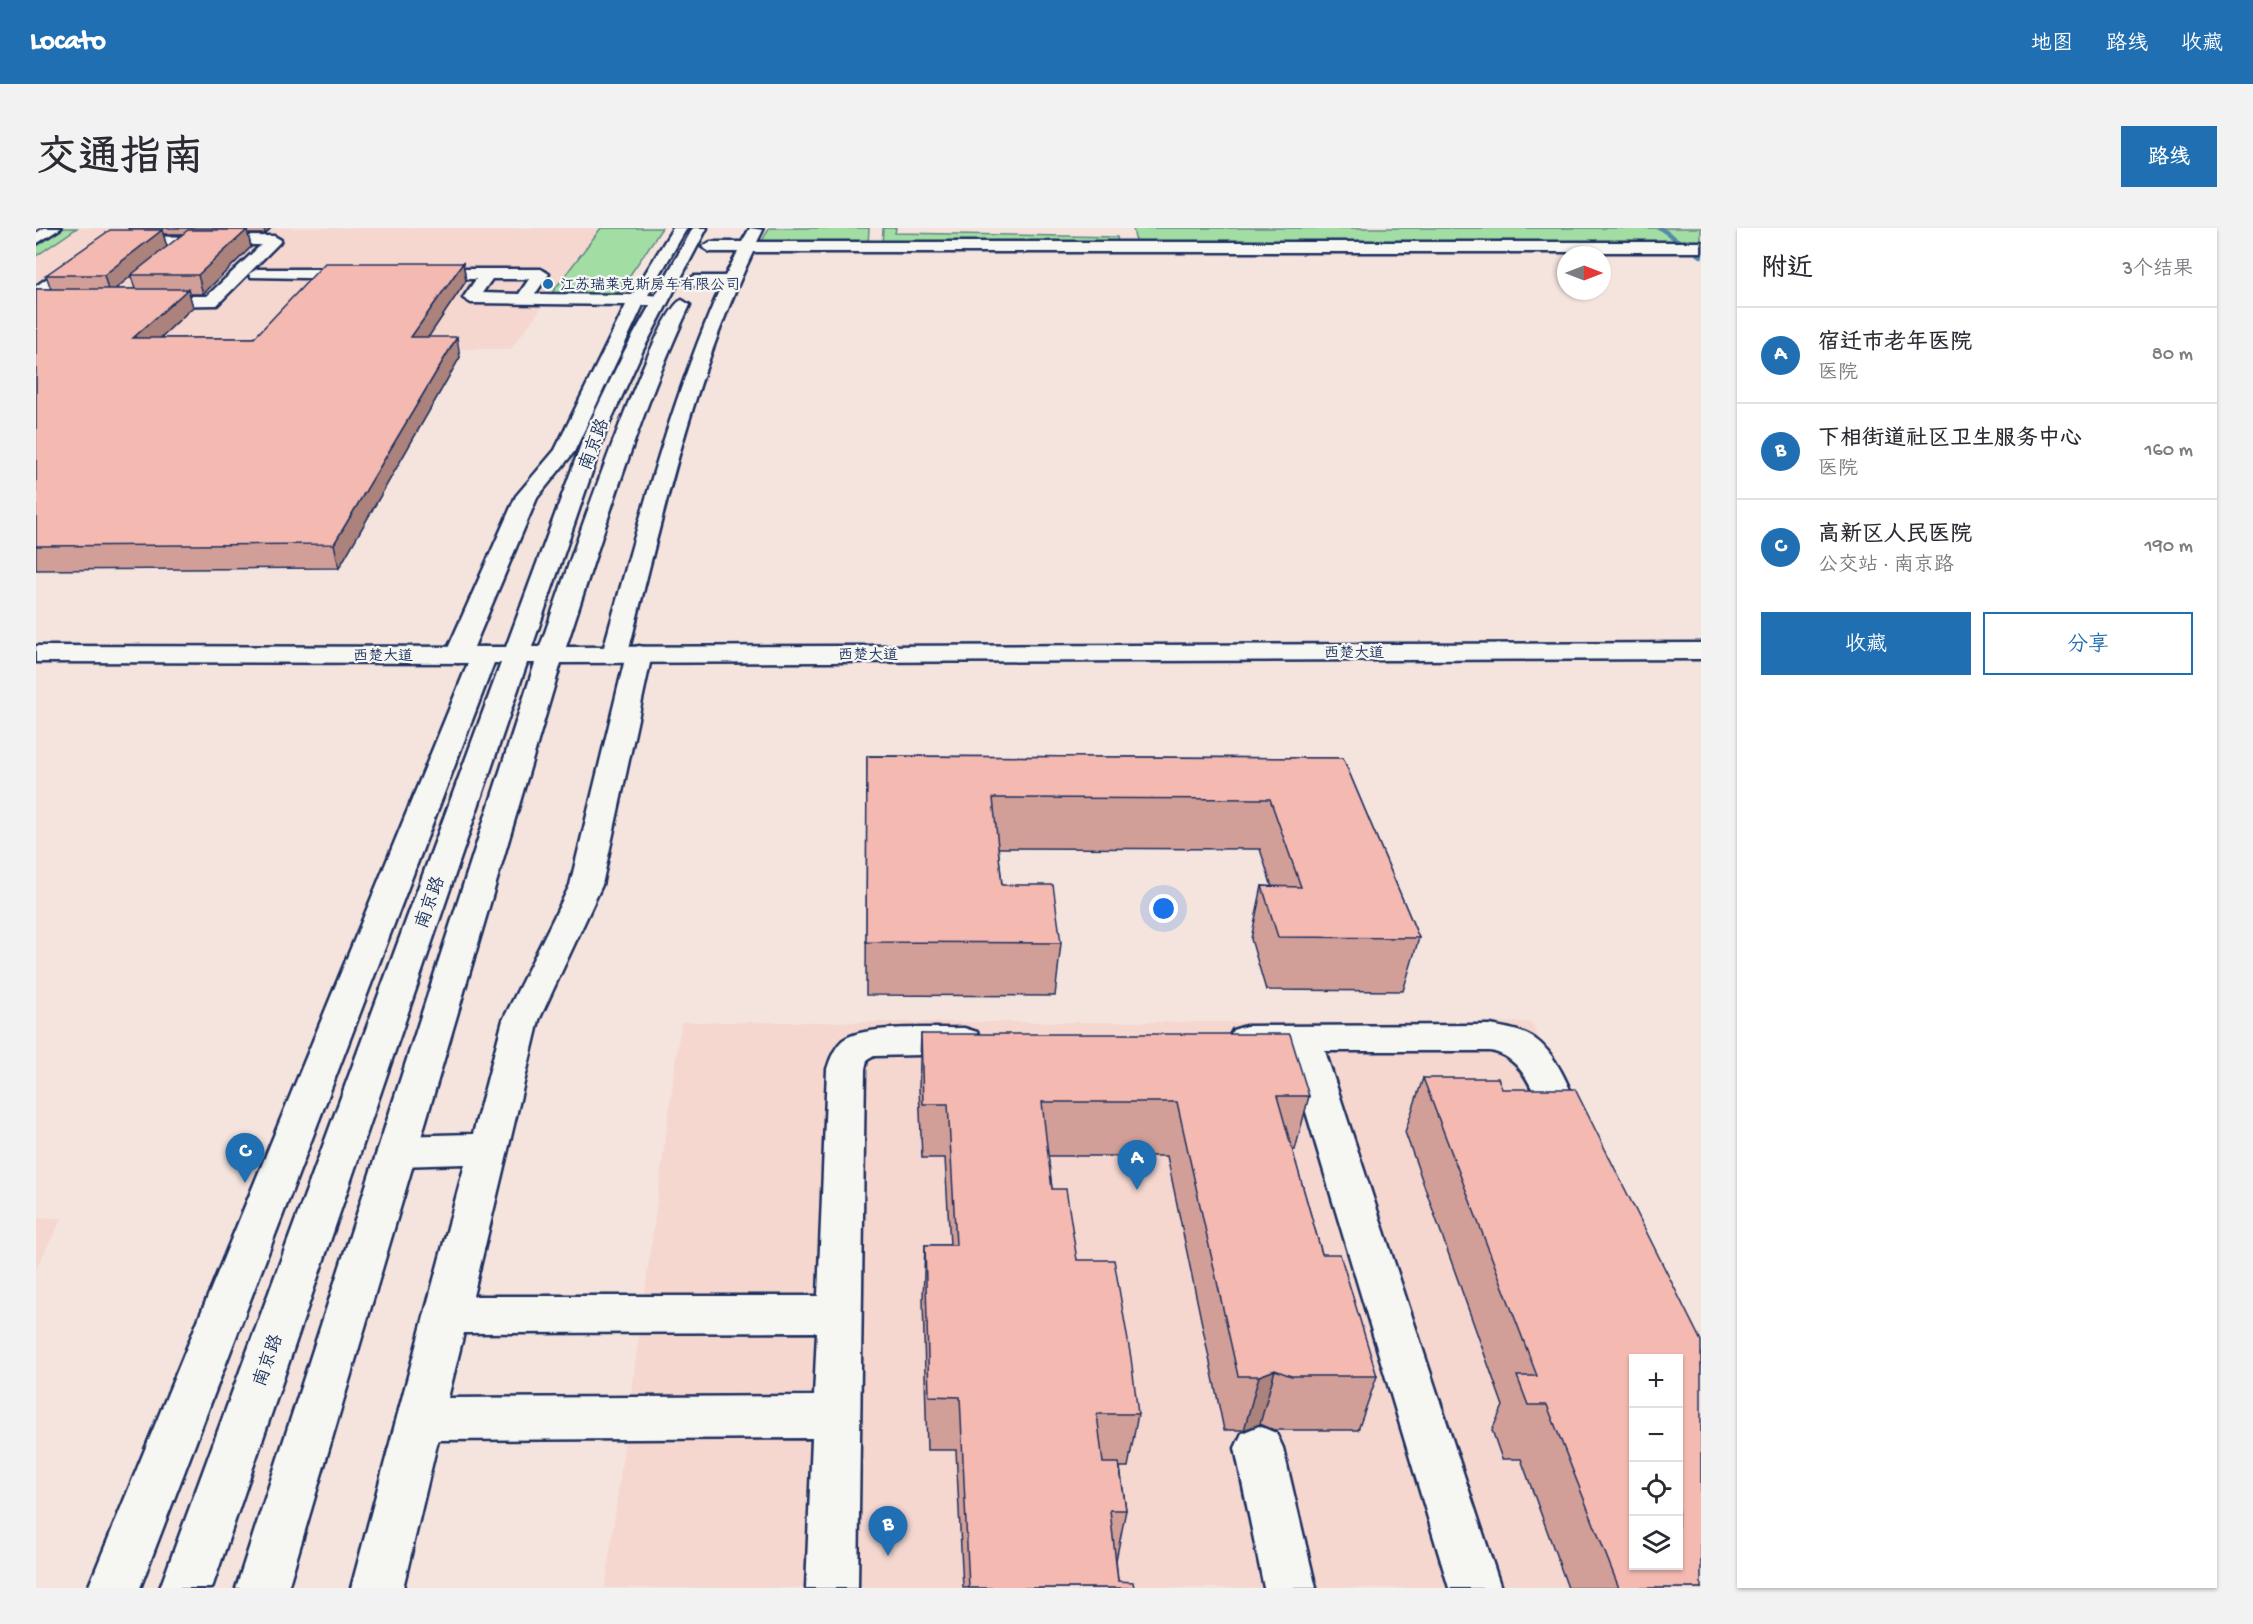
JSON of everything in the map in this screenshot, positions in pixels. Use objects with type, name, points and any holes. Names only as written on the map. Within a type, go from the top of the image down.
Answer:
[{"type":"main road","points":[[36,240],[54,228]]},
{"type":"main road","points":[[114,1588],[502,655],[527,496],[564,452],[637,300],[680,228]]},
{"type":"main road","name":"南京路","points":[[186,1588],[502,655],[596,431],[634,350],[700,228]]},
{"type":"main road","name":"南京路","points":[[262,1588],[397,1151],[502,655],[627,431],[659,352],[721,228]]},
{"type":"main road","points":[[377,1588],[521,1020],[586,885],[627,654],[686,395],[731,281],[758,228]]},
{"type":"main road","points":[[875,247],[877,228]]},
{"type":"main road","points":[[710,247],[875,247],[1129,239],[1701,248]]},
{"type":"main road","points":[[172,254],[189,240]]},
{"type":"main road","points":[[36,294],[110,241],[274,240],[211,302],[136,301]]},
{"type":"main road","points":[[257,274],[372,274]]},
{"type":"main road","points":[[406,274],[541,274],[523,299]]},
{"type":"main road","points":[[487,274],[471,298],[660,300]]},
{"type":"main road","points":[[694,281],[731,281]]},
{"type":"main road","points":[[36,301],[58,301]]},
{"type":"main road","name":"西楚大道","points":[[36,654],[502,655],[1701,651]]},
{"type":"main road","points":[[1208,1039],[1490,1038],[1509,1041],[1524,1049],[1533,1058],[1584,1163]]},
{"type":"main road","points":[[1303,1039],[1475,1588]]},
{"type":"main road","points":[[832,1588],[846,1070],[850,1054],[857,1047],[871,1043],[996,1041]]},
{"type":"main road","points":[[397,1151],[489,1148]]},
{"type":"main road","points":[[446,1315],[839,1314]]},
{"type":"main road","points":[[420,1419],[837,1417]]},
{"type":"main road","points":[[1259,1448],[1290,1588]]},
{"type":"shaded area","name":"江苏瑞莱克斯房车有限公司","points":[[77,228],[601,228],[511,349],[36,348],[36,256]]},
{"type":"shaded area","points":[[681,1022],[1531,1022],[1701,1364],[1701,1588],[605,1588]]},
{"type":"shaded area","points":[[36,1218],[62,1218],[36,1269]]},
{"type":"green space","points":[[64,228],[77,228],[36,256],[36,247]]},
{"type":"green space","points":[[601,228],[662,228],[617,294],[551,294]]},
{"type":"green space","points":[[769,228],[869,228],[868,246],[761,243]]},
{"type":"green space","points":[[883,228],[896,228],[895,233],[1117,237],[1119,246],[882,246]]},
{"type":"green space","points":[[1133,228],[1701,228],[1701,244],[1136,244]]},
{"type":"building","points":[[110,230],[162,230],[104,275],[46,275]]},
{"type":"building","points":[[188,230],[247,230],[198,275],[131,275]]},
{"type":"building","points":[[325,263],[463,263],[411,337],[457,337],[334,544],[36,546],[36,289],[188,289],[133,338],[254,338]]},
{"type":"building","points":[[867,756],[1343,758],[1419,938],[1278,937],[1262,886],[1301,887],[1270,799],[993,798],[1002,885],[1053,885],[1061,943],[866,942]]},
{"type":"building","points":[[921,1034],[1290,1034],[1309,1096],[1277,1096],[1322,1254],[1340,1254],[1377,1376],[1291,1376],[1275,1370],[1259,1376],[1238,1376],[1177,1102],[1042,1102],[1052,1189],[1066,1189],[1077,1260],[1114,1260],[1138,1414],[1097,1414],[1103,1463],[1119,1463],[1126,1510],[1110,1510],[1118,1581],[1133,1582],[1134,1588],[969,1588],[960,1397],[929,1396],[925,1245],[956,1245],[948,1104],[923,1104]]},
{"type":"building","points":[[1423,1078],[1498,1078],[1502,1089],[1575,1089],[1701,1341],[1701,1588],[1619,1588],[1547,1405],[1528,1405],[1517,1376],[1537,1376]]},
{"type":"waterway","points":[[1660,228],[1683,244]]},
{"type":"waterway","points":[[1694,251],[1701,256]]},
{"type":"place","name":"江苏瑞莱克斯房车有限公司","points":[[548,284]]},
{"type":"place","name":"高新区人民医院","points":[[245,1183]]},
{"type":"place","name":"宿迁市老年医院","points":[[1137,1190]]},
{"type":"place","name":"下相街道社区卫生服务中心","points":[[888,1556]]}]
